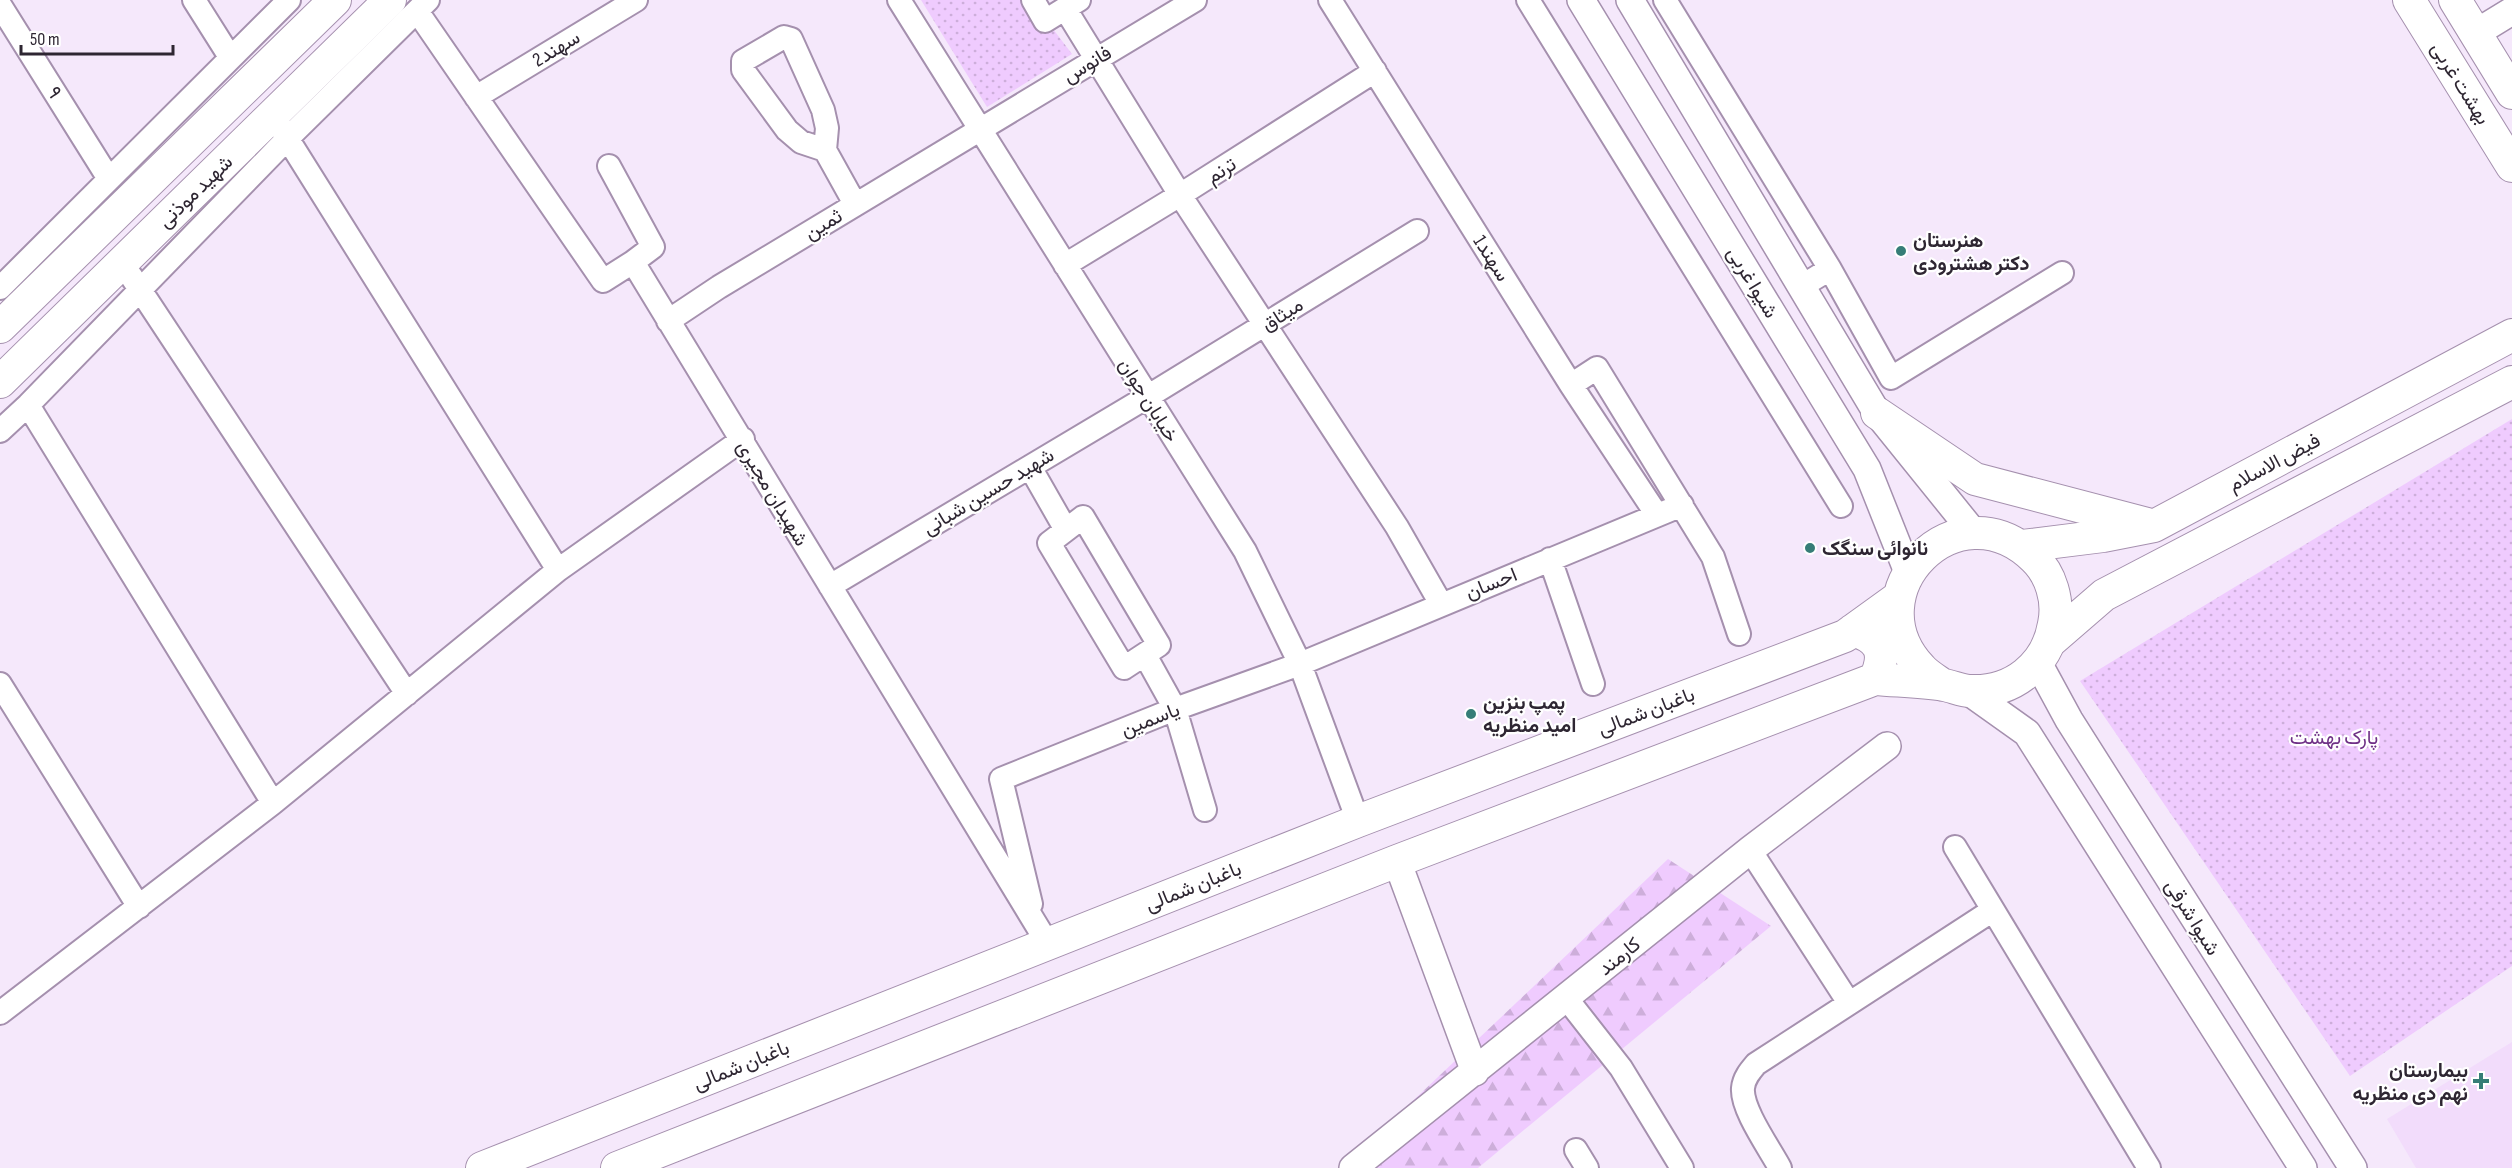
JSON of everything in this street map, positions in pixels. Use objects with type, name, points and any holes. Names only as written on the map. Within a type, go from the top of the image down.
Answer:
[{"type":"main road","name":"شهید موذنی","points":[[0,327],[335,0]]},
{"type":"main road","name":"بهشت غربی","points":[[2409,0],[2512,166]]},
{"type":"main road","name":"بهشت غربی","points":[[2455,0],[2512,93]]},
{"type":"main road","name":"شهید موذنی","points":[[0,382],[121,263],[280,127],[412,4]]},
{"type":"main road","name":"فیض الاسلام","points":[[2022,546],[2103,536],[2154,526],[2512,335]]},
{"type":"main road","name":"فیض الاسلام","points":[[2045,651],[2104,595],[2512,382]]},
{"type":"main road","points":[[1877,413],[1975,479],[2154,526]]},
{"type":"main road","points":[[617,1168],[1397,861],[1875,679],[1956,688],[1995,690],[2019,680],[2045,651],[2056,614],[2053,588],[2041,564],[2022,546],[1998,535],[1973,532],[1947,538],[1925,552],[1904,584],[1898,623],[1906,648],[1922,669],[1956,688]]},
{"type":"main road","name":"باغبان شمالی","points":[[482,1168],[1042,934],[1358,821],[1845,636],[1904,584]]},
{"type":"main road","points":[[1854,630],[1869,635],[1880,648],[1882,664],[1875,679]]},
{"type":"street","points":[[195,0],[230,57]]},
{"type":"street","points":[[0,288],[289,0]]},
{"type":"street","name":"2سهند","points":[[476,97],[608,7],[636,0]]},
{"type":"street","name":"خیابان جوان","points":[[899,0],[1245,551],[1300,664],[1358,821]]},
{"type":"street","points":[[1032,0],[1046,21],[1073,5],[1094,58],[1180,195],[1397,527],[1441,604]]},
{"type":"street","name":"فانوس","points":[[980,129],[1094,58],[1195,0]]},
{"type":"street","name":"1سهند","points":[[1330,0],[1571,386],[1657,515]]},
{"type":"street","points":[[1528,0],[1841,506]]},
{"type":"street","name":"شیوا غربی","points":[[1581,0],[1867,469],[1904,584]]},
{"type":"street","name":"شیوا غربی","points":[[1630,0],[1877,413],[1973,532]]},
{"type":"street","points":[[1665,0],[1830,269],[1890,378],[2062,273]]},
{"type":"street","points":[[412,4],[603,281],[654,247],[609,166]]},
{"type":"street","name":"۹","points":[[0,5],[109,179]]},
{"type":"street","points":[[2476,33],[2512,11]]},
{"type":"street","points":[[825,150],[801,142],[787,130],[743,70],[743,61],[783,37],[791,39],[823,110],[827,128],[825,150],[855,204]]},
{"type":"street","name":"ترنم","points":[[1065,265],[1375,71]]},
{"type":"street","points":[[0,431],[28,405],[140,288],[280,127],[558,570]]},
{"type":"street","name":"ثمین","points":[[668,321],[719,287],[980,129]]},
{"type":"street","name":"میثاق","points":[[1147,397],[1417,231]]},
{"type":"street","name":"شهیدان مجیری","points":[[633,262],[1042,934]]},
{"type":"street","points":[[121,263],[140,288],[407,694]]},
{"type":"street","points":[[1802,286],[1830,269]]},
{"type":"street","points":[[1571,386],[1597,368],[1713,557],[1739,634]]},
{"type":"street","name":"شهید حسین شبانی","points":[[830,586],[1147,397]]},
{"type":"street","points":[[28,405],[273,803]]},
{"type":"street","points":[[0,1013],[273,803],[558,570],[742,440]]},
{"type":"street","points":[[1030,467],[1066,530]]},
{"type":"street","name":"احسان","points":[[1300,664],[1682,505]]},
{"type":"street","points":[[1083,517],[1160,645],[1124,668],[1049,543],[1066,530],[1083,517]]},
{"type":"street","points":[[1550,559],[1593,684]]},
{"type":"street","name":"شیوا شرقی","points":[[2045,651],[2068,720],[2354,1168]]},
{"type":"street","points":[[1145,655],[1174,709],[1205,810]]},
{"type":"street","name":"یاسمین","points":[[1042,934],[1001,779],[1174,709],[1300,664]]},
{"type":"street","points":[[0,684],[139,907]]},
{"type":"street","name":"شیوا شرقی","points":[[1956,688],[2027,733],[2303,1168]]},
{"type":"street","name":"کارمند","points":[[1353,1168],[1567,999],[1750,850],[1887,746]]},
{"type":"street","points":[[1955,847],[2149,1168]]},
{"type":"street","points":[[1750,850],[1849,1003]]},
{"type":"street","points":[[1397,861],[1475,1072]]},
{"type":"street","points":[[1780,1168],[1745,1103],[1743,1088],[1747,1074],[1756,1064],[1993,910]]},
{"type":"street","points":[[1567,999],[1621,1068],[1682,1168]]},
{"type":"shaded area","name":"بیمارستان نهم دی منظریه","points":[[2512,1042],[2512,1168],[2416,1168],[2387,1119]]},
{"type":"green space","points":[[921,0],[1031,0],[1072,54],[987,107]]},
{"type":"green space","name":"پارک بهشت","points":[[2512,419],[2512,966],[2350,1076],[2080,681]]},
{"type":"green space","points":[[1668,859],[1771,926],[1478,1168],[1342,1168]]},
{"type":"place","name":"هنرستان دکتر هشترودی","points":[[1901,251]]},
{"type":"place","name":"نانوائی سنگک","points":[[1810,548]]},
{"type":"place","name":"پمپ بنزین امید منظریه","points":[[1471,714]]},
{"type":"place","name":"بیمارستان نهم دی منظریه","points":[[2481,1081]]}]
